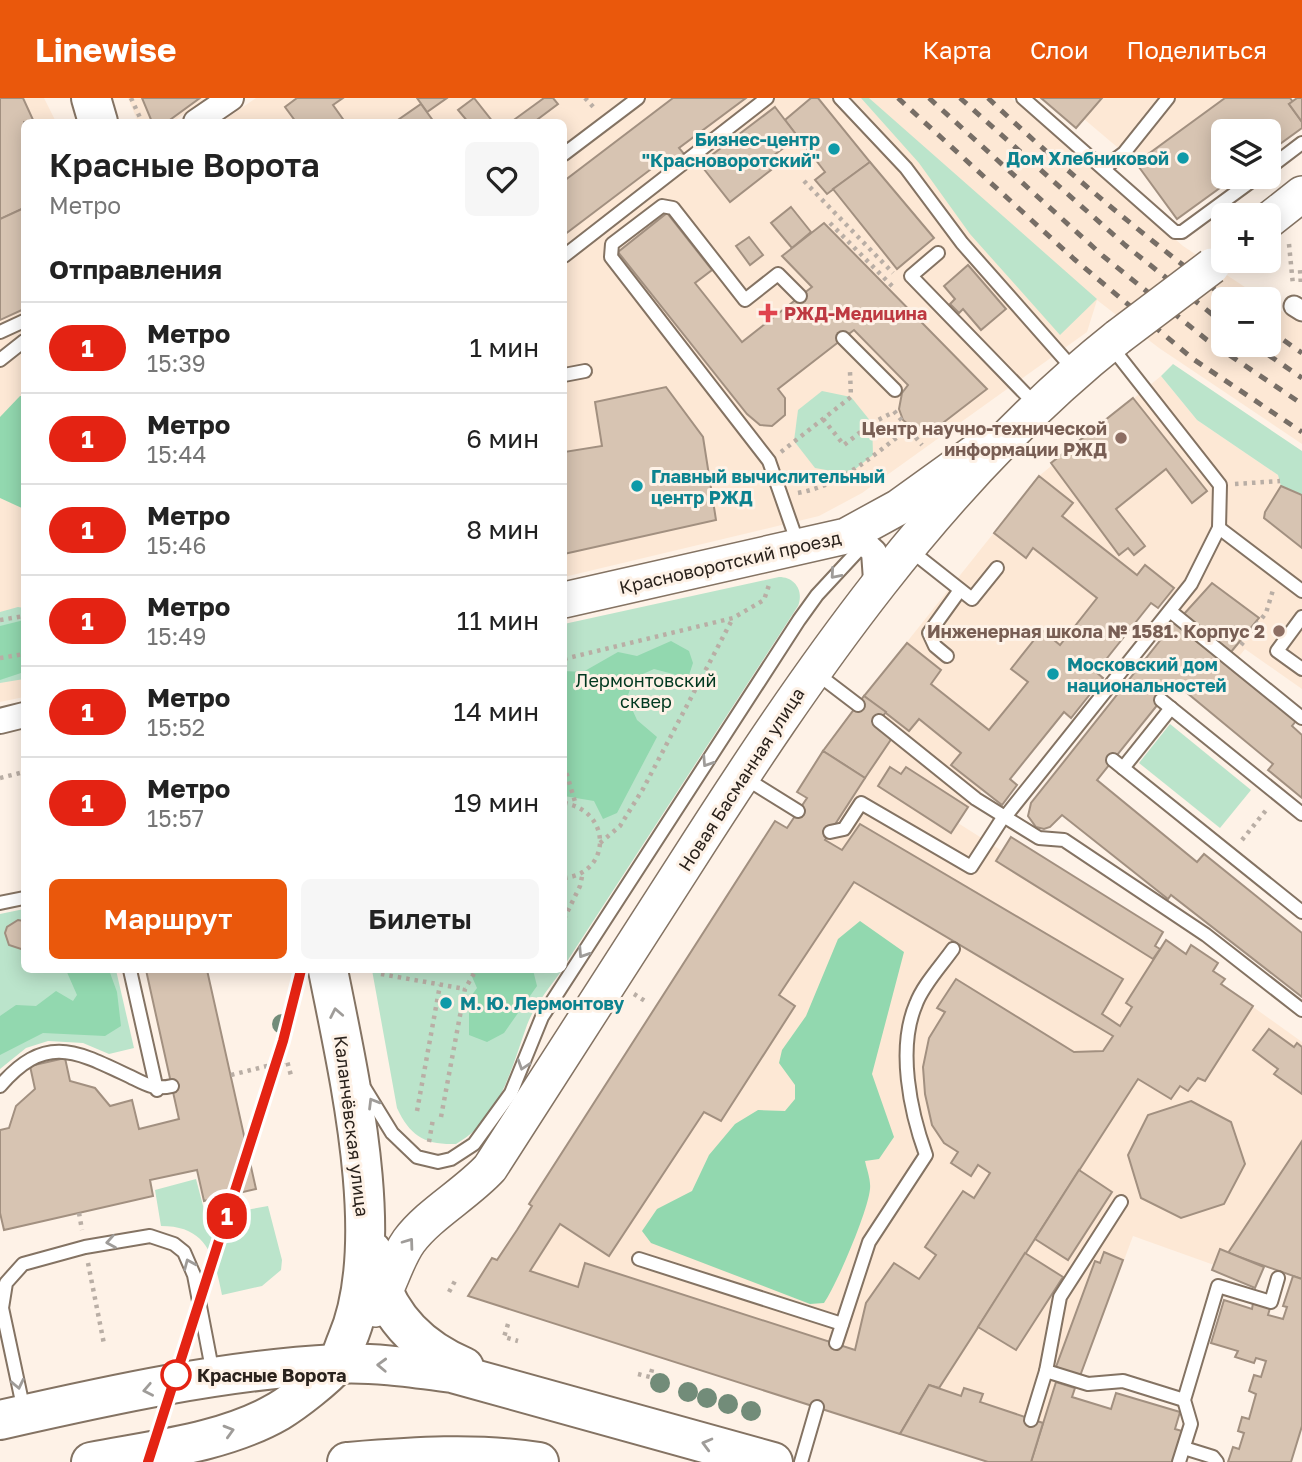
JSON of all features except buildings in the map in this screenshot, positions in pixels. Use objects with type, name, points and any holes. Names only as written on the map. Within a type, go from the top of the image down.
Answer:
[{"type":"main road","points":[[76,98],[89,119]]},
{"type":"main road","points":[[91,98],[97,119]]},
{"type":"main road","points":[[1281,229],[1302,194]]},
{"type":"main road","name":"Новая Басманная улица","points":[[337,1364],[384,1296],[397,1260],[411,1239],[422,1226],[469,1191],[490,1168],[742,776],[813,671],[863,605],[1003,442],[1057,388],[1211,266]]},
{"type":"main road","name":"Красноворотский проезд","points":[[567,599],[799,547],[856,539],[1057,388]]},
{"type":"main road","name":"Каланчёвская улица","points":[[329,973],[345,1056],[366,1210],[361,1292],[354,1325],[337,1364]]},
{"type":"main road","points":[[366,1210],[375,1268],[384,1296],[396,1317],[432,1350],[520,1392]]},
{"type":"main road","points":[[91,1462],[182,1444],[259,1422],[282,1410],[337,1364]]},
{"type":"main road","points":[[12,1417],[214,1378],[337,1364],[452,1373],[773,1462]]},
{"type":"main road","points":[[347,1462],[435,1455],[500,1456],[539,1462]]},
{"type":"street","points":[[200,119],[231,98]]},
{"type":"street","points":[[856,539],[874,552],[877,565],[876,580],[863,605]]},
{"type":"street","points":[[0,720],[21,716]]},
{"type":"lane","points":[[567,152],[638,98]]},
{"type":"lane","points":[[567,254],[767,98]]},
{"type":"lane","points":[[840,98],[906,168],[962,243],[1057,388]]},
{"type":"lane","points":[[1023,98],[1175,232],[1182,232],[1241,189]]},
{"type":"lane","points":[[1104,168],[1124,153],[1168,98]]},
{"type":"lane","points":[[1281,159],[1302,143]]},
{"type":"lane","points":[[799,547],[769,461],[611,257],[612,244],[662,206],[673,208],[746,300],[778,274],[800,296]]},
{"type":"lane","points":[[938,253],[911,276],[1057,388]]},
{"type":"lane","points":[[0,332],[21,322]]},
{"type":"lane","points":[[846,340],[895,390]]},
{"type":"lane","points":[[830,832],[844,829],[861,803],[971,867],[1004,816],[1080,733],[1191,584],[1219,528],[1220,485],[1114,341]]},
{"type":"lane","points":[[0,360],[21,343]]},
{"type":"lane","points":[[567,374],[585,371]]},
{"type":"lane","points":[[1219,528],[1302,591]]},
{"type":"lane","points":[[345,1056],[392,1133],[417,1157],[429,1162],[451,1160],[474,1144],[511,1093],[542,1017],[784,643],[856,539]]},
{"type":"lane","points":[[909,549],[972,599],[997,568]]},
{"type":"lane","points":[[947,656],[934,646],[929,633],[960,590]]},
{"type":"lane","points":[[1170,611],[1302,718]]},
{"type":"lane","points":[[1302,617],[1277,651],[1302,669]]},
{"type":"lane","points":[[813,671],[858,705]]},
{"type":"lane","points":[[1302,814],[1166,704],[1118,764],[1302,912]]},
{"type":"lane","points":[[879,721],[976,799],[1039,838],[1064,839],[1206,935],[1302,1010]]},
{"type":"lane","points":[[742,776],[798,811]]},
{"type":"lane","points":[[0,903],[21,899]]},
{"type":"lane","points":[[836,1343],[869,1242],[926,1155],[912,1100],[908,1042],[916,1003],[953,949]]},
{"type":"lane","points":[[131,973],[157,1090]]},
{"type":"lane","points":[[0,1086],[17,1067],[32,1057],[64,1050],[79,1052],[157,1090],[172,1086]]},
{"type":"lane","points":[[1031,1420],[1046,1371],[1060,1297],[1121,1202]]},
{"type":"lane","points":[[12,1417],[2,1308],[6,1283],[23,1264],[85,1247],[150,1236],[174,1244],[184,1252],[194,1275],[214,1378]]},
{"type":"lane","points":[[639,1259],[842,1324]]},
{"type":"lane","points":[[1179,1462],[1191,1424],[1184,1400],[1218,1286],[1271,1302],[1278,1278]]},
{"type":"lane","points":[[1046,1371],[1088,1384],[1123,1381],[1184,1400]]},
{"type":"lane","points":[[801,1462],[817,1407]]},
{"type":"lane","points":[[1184,1448],[1213,1457],[1217,1462]]},
{"type":"path","points":[[131,98],[141,119]]},
{"type":"path","points":[[584,98],[594,108]]},
{"type":"path","points":[[804,181],[893,273],[911,276]]},
{"type":"path","points":[[830,223],[899,292]]},
{"type":"path","points":[[1281,238],[1292,270],[1298,308]]},
{"type":"path","points":[[1292,270],[1302,270]]},
{"type":"path","points":[[769,461],[851,397],[846,340]]},
{"type":"path","points":[[895,390],[894,412],[922,445]]},
{"type":"path","points":[[823,419],[844,445],[872,423],[894,412]]},
{"type":"path","points":[[783,496],[817,489],[849,474],[908,429]]},
{"type":"path","points":[[1220,485],[1280,481]]},
{"type":"path","points":[[1230,660],[1266,612],[1279,574]]},
{"type":"path","points":[[567,658],[733,618],[764,600],[769,585]]},
{"type":"path","points":[[0,620],[21,616]]},
{"type":"path","points":[[600,843],[620,826],[643,789],[733,618]]},
{"type":"path","points":[[0,658],[21,654]]},
{"type":"path","points":[[0,778],[21,773]]},
{"type":"path","points":[[567,775],[576,806]]},
{"type":"path","points":[[1230,855],[1278,795]]},
{"type":"path","points":[[567,804],[576,806],[594,820],[600,843],[598,855],[583,872],[580,886],[567,913]]},
{"type":"path","points":[[567,877],[583,872]]},
{"type":"path","points":[[441,1117],[465,989],[474,973]]},
{"type":"path","points":[[381,975],[465,989]]},
{"type":"path","points":[[417,1111],[440,985]]},
{"type":"path","points":[[231,1076],[287,1061],[292,1079]]},
{"type":"path","points":[[429,1142],[433,1119]]},
{"type":"path","points":[[79,1213],[83,1234]]},
{"type":"path","points":[[90,1274],[104,1345]]},
{"type":"path","points":[[449,1292],[455,1281]]},
{"type":"path","points":[[508,1324],[504,1337],[518,1341]]},
{"type":"path","points":[[638,1374],[650,1377],[653,1366]]},
{"type":"shaded area","points":[[0,98],[44,98],[54,119],[21,119],[21,698],[0,702]]},
{"type":"shaded area","points":[[128,98],[208,98],[176,119],[137,119]]},
{"type":"shaded area","points":[[256,98],[1011,98],[1183,246],[1211,265],[1211,273],[1224,273],[1245,287],[1211,287],[1211,357],[1281,357],[1281,311],[1302,324],[1302,444],[1159,348],[1097,300],[1087,332],[862,493],[819,516],[567,576],[567,119],[225,119]]},
{"type":"shaded area","points":[[1041,98],[1290,98],[1302,128],[1281,143],[1281,119],[1211,119],[1211,189],[1218,189],[1177,219],[1136,163],[1084,119],[1076,128]]},
{"type":"shaded area","points":[[1161,376],[1197,420],[1278,475],[1281,486],[1302,495],[1302,689],[1245,649],[1237,659],[1166,599],[1158,608],[1151,603],[1096,672],[1103,678],[1071,718],[1063,712],[1010,779],[1017,785],[1002,805],[982,790],[958,823],[1002,851],[1011,837],[1163,932],[1156,945],[1160,948],[1166,940],[1185,954],[1191,946],[1218,963],[1213,971],[1225,979],[1221,984],[1302,1042],[1302,1279],[1220,1249],[1214,1265],[1133,1236],[1073,1397],[1110,1409],[1116,1393],[1180,1412],[1175,1429],[1182,1431],[1173,1462],[988,1462],[468,1296],[492,1258],[497,1260],[532,1207],[529,1204],[775,821],[787,828],[806,798],[797,792],[864,696],[1039,476]]},
{"type":"green space","points":[[861,98],[869,98],[1097,299],[1060,335],[970,234],[919,163]]},
{"type":"green space","points":[[1173,364],[1302,451],[1302,495],[1281,486],[1278,475],[1197,420],[1161,376]]},
{"type":"green space","points":[[822,391],[851,397],[872,423],[873,455],[849,474],[815,468],[794,441],[798,410]]},
{"type":"green space","points":[[21,396],[21,508],[0,498],[0,417]]},
{"type":"green space","name":"Лермонтовский сквер","points":[[779,577],[794,582],[800,595],[798,606],[567,961],[567,623]]},
{"type":"green space","points":[[21,608],[21,680],[0,683],[0,612]]},
{"type":"green space","points":[[21,621],[21,673],[0,680],[0,626]]},
{"type":"green space","points":[[671,641],[689,651],[693,663],[688,678],[654,669],[634,678],[627,698],[637,720],[657,737],[617,813],[603,819],[594,801],[567,796],[567,671],[583,672],[618,652],[637,656]]},
{"type":"green space","points":[[1170,724],[1251,790],[1220,828],[1139,763]]},
{"type":"green space","points":[[21,910],[21,973],[117,973],[134,1048],[109,1054],[83,1043],[48,1041],[26,1048],[0,1069],[0,914]]},
{"type":"green space","points":[[860,921],[904,952],[872,1074],[894,1137],[879,1159],[865,1161],[870,1189],[858,1230],[824,1303],[810,1304],[651,1243],[642,1231],[657,1209],[692,1191],[709,1155],[735,1124],[758,1110],[785,1111],[795,1099],[795,1085],[779,1063],[782,1050],[806,1016],[838,939]]},
{"type":"green space","points":[[67,973],[110,973],[117,992],[121,1026],[105,1036],[43,1033],[0,1055],[0,1016],[16,1005],[36,1006],[56,991],[73,1001],[77,995]]},
{"type":"green space","points":[[373,973],[560,973],[530,1018],[509,1076],[494,1107],[471,1134],[456,1144],[427,1140],[407,1126],[397,1108]]},
{"type":"green space","points":[[470,973],[534,973],[537,986],[504,1033],[487,1042],[469,1035],[469,999],[477,988]]},
{"type":"green space","points":[[196,1179],[206,1217],[268,1206],[282,1260],[281,1270],[262,1286],[222,1295],[216,1268],[206,1246],[189,1231],[161,1226],[155,1190]]},
{"type":"railway","points":[[898,98],[1074,259],[1193,359],[1302,432]]},
{"type":"railway","points":[[929,98],[1103,256],[1207,340],[1302,404]]},
{"type":"railway","points":[[960,98],[1125,245],[1211,313]]},
{"type":"railway","points":[[988,98],[1105,202],[1212,287]]},
{"type":"railway","points":[[1281,338],[1302,353]]},
{"type":"railway","points":[[1271,357],[1302,378]]},
{"type":"metro line","name":"1","points":[[148,1462],[283,1041],[300,973]]},
{"type":"place","name":"Бизнес-центр \"Красноворотский\"","points":[[834,149]]},
{"type":"place","name":"Дом Хлебниковой","points":[[1183,158]]},
{"type":"place","name":"РЖД-Медицина","points":[[768,313]]},
{"type":"place","name":"Центр научно-технической информации РЖД","points":[[1121,438]]},
{"type":"place","name":"Главный вычислительный центр РЖД","points":[[637,486]]},
{"type":"place","name":"Инженерная школа № 1581. Корпус 2","points":[[1279,631]]},
{"type":"place","name":"Московский дом национальностей","points":[[1053,674]]},
{"type":"place","name":"М. Ю. Лермонтову","points":[[446,1003]]},
{"type":"place","name":"Красные Ворота","points":[[176,1375]]}]
